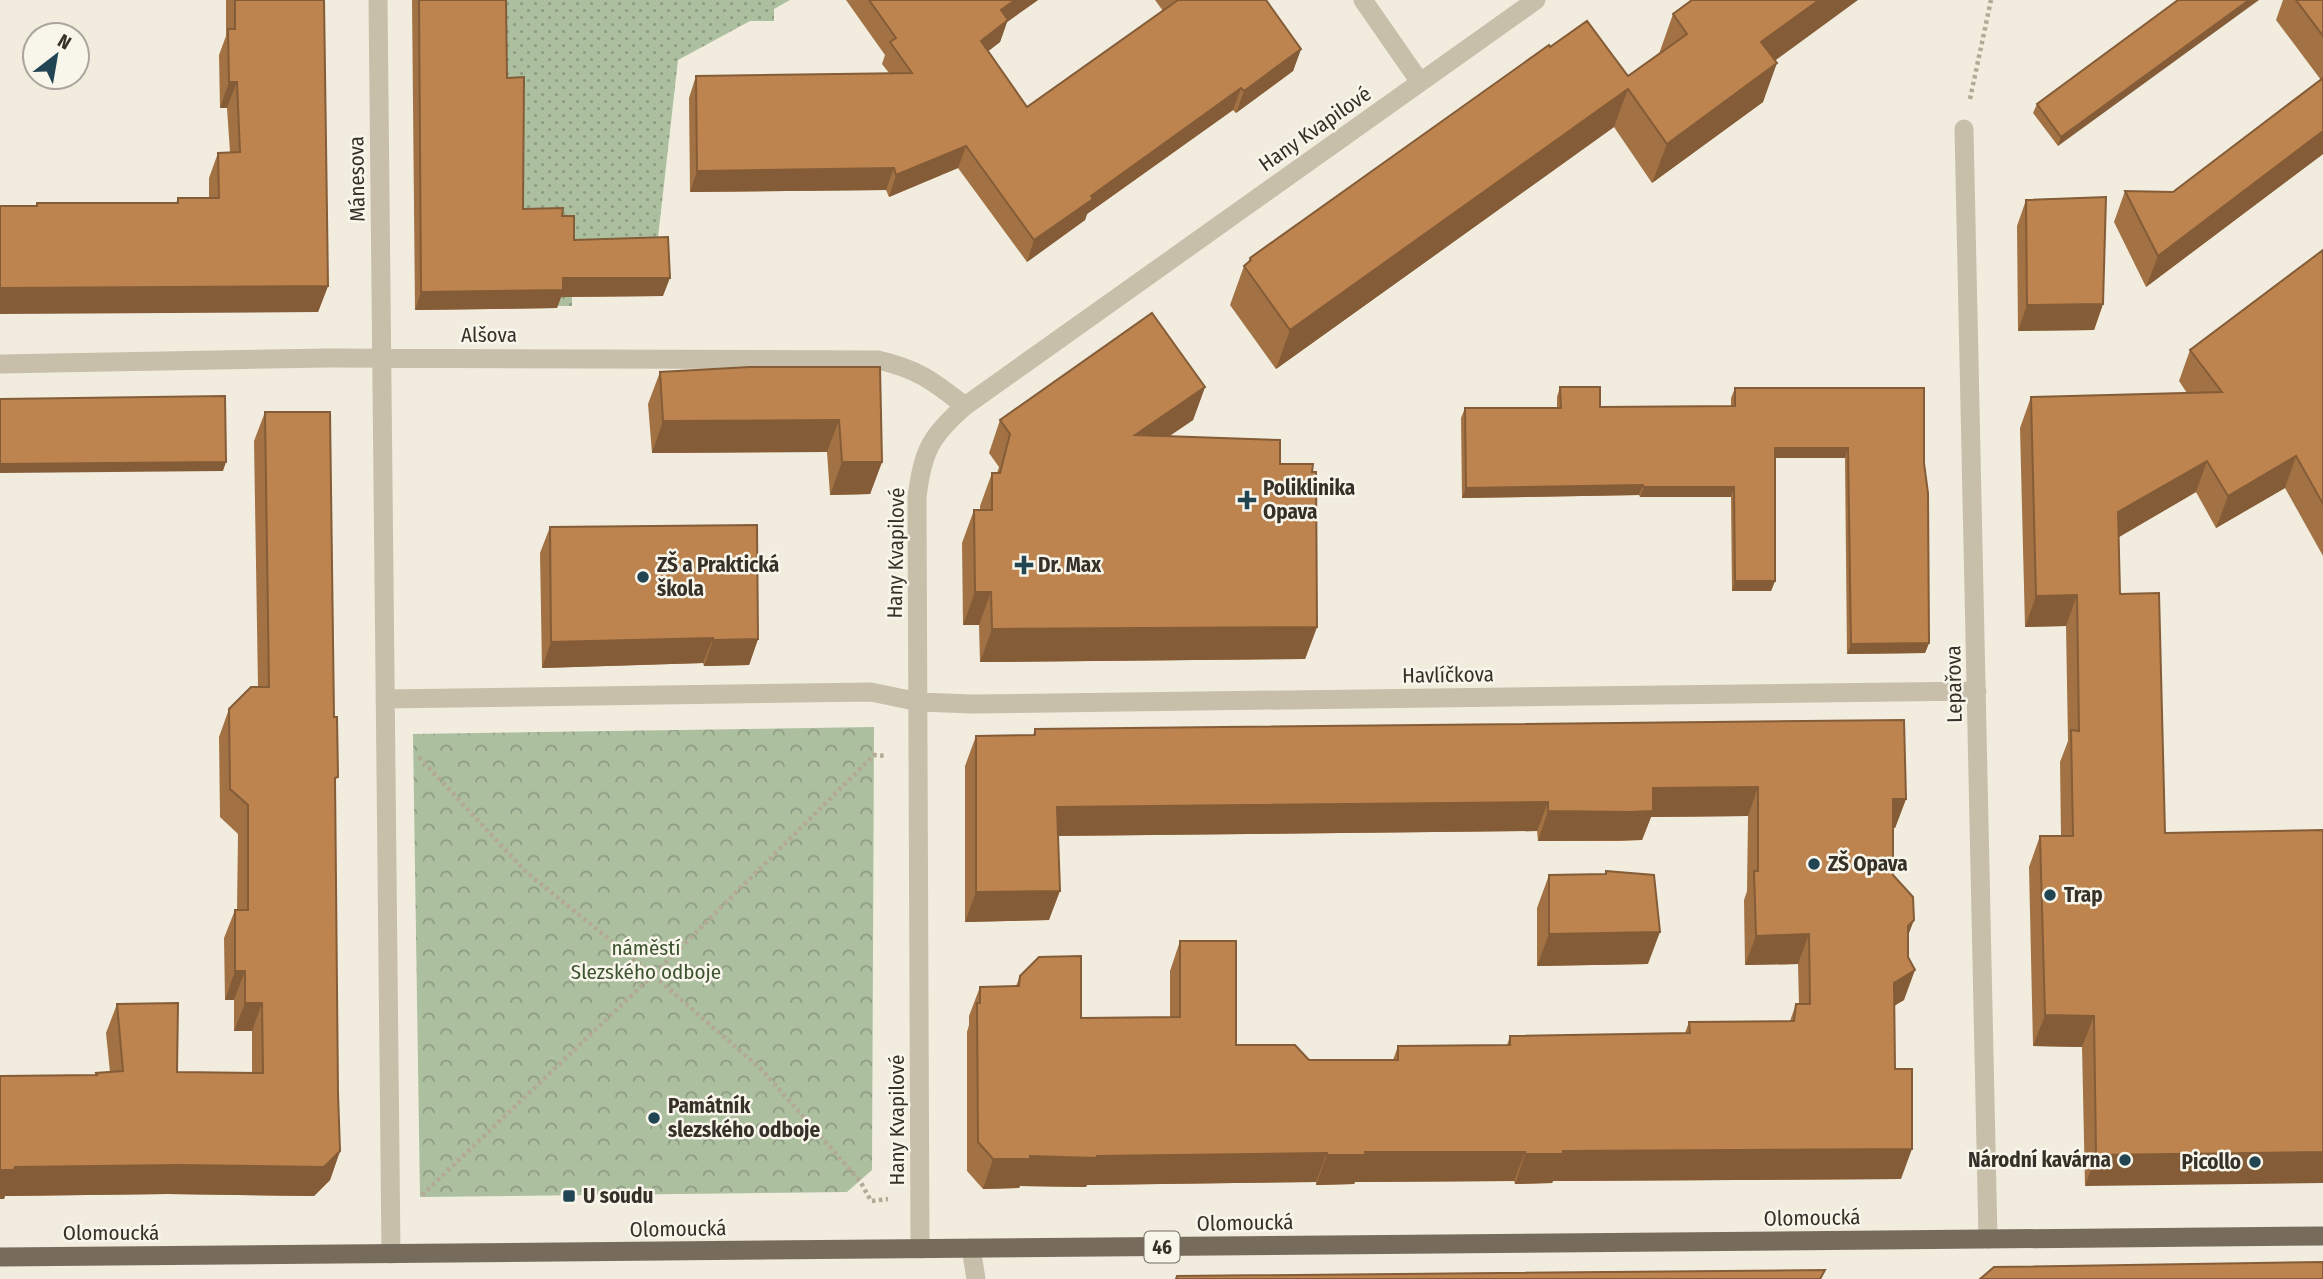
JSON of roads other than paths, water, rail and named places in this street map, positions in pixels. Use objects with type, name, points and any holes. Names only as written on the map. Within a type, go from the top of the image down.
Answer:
[{"type":"main road","name":"Olomoucká","points":[[0,1257],[2323,1236]]},
{"type":"street","name":"Mánesova","points":[[378,0],[382,358]]},
{"type":"street","points":[[1363,0],[1420,82]]},
{"type":"street","name":"Hany Kvapilové","points":[[920,1249],[917,498],[920,470],[928,448],[940,427],[965,406],[1536,0]]},
{"type":"street","name":"Lepařova","points":[[1964,129],[1988,1239]]},
{"type":"street","name":"Alšova","points":[[0,364],[382,358],[878,360],[906,366],[928,377],[965,406]]},
{"type":"street","points":[[382,358],[391,1254]]},
{"type":"street","name":"Havlíčkova","points":[[385,699],[871,692],[919,702],[972,704],[1977,691]]},
{"type":"street","points":[[971,1248],[976,1279]]},
{"type":"place","name":"Poliklinika Opava","points":[[1247,500]]},
{"type":"place","name":"Dr. Max","points":[[1024,565]]},
{"type":"place","name":"ZŠ a Praktická škola","points":[[643,577]]},
{"type":"place","name":"ZŠ Opava","points":[[1814,864]]},
{"type":"place","name":"Trap","points":[[2050,895]]},
{"type":"place","name":"Památník slezského odboje","points":[[654,1118]]},
{"type":"place","name":"Národní kavárna","points":[[2125,1160]]},
{"type":"place","name":"Picollo","points":[[2255,1162]]},
{"type":"place","name":"U soudu","points":[[569,1196]]},
{"type":"park label","name":"náměstí Slezského odboje","points":[[646,960]]}]
